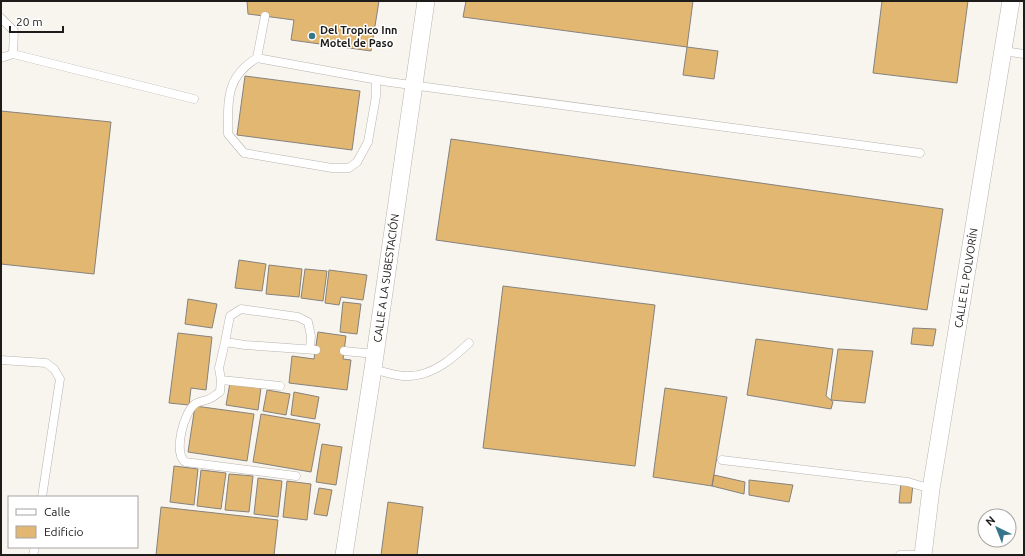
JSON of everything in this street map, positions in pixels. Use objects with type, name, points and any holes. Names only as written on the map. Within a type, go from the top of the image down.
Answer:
[{"type":"street","name":"CALLE A LA SUBESTACIÓN","points":[[344,555],[374,362],[426,1]]},
{"type":"street","name":"CALLE EL POLVORÍN","points":[[924,555],[931,489],[1012,1]]},
{"type":"lane","points":[[257,58],[265,16]]},
{"type":"lane","points":[[1,18],[14,31],[13,54]]},
{"type":"lane","points":[[1003,51],[1024,54]]},
{"type":"lane","points":[[1,58],[13,54],[194,99]]},
{"type":"lane","points":[[376,80],[376,96],[368,142],[357,162],[349,168],[332,168],[244,153],[228,134],[228,101],[235,77],[246,65],[257,58],[376,80],[920,153]]},
{"type":"lane","points":[[225,342],[244,345],[313,350],[308,322],[298,317],[241,309],[230,316],[219,368],[221,380],[220,392],[210,399],[195,403],[190,410],[184,423],[181,437],[180,450],[182,459],[185,462],[202,465],[296,476]]},
{"type":"lane","points":[[344,351],[374,362],[393,374],[411,376],[435,370],[455,356],[469,343]]},
{"type":"lane","points":[[1,360],[46,363],[54,369],[60,379],[42,496]]},
{"type":"lane","points":[[221,380],[280,386]]},
{"type":"lane","points":[[722,460],[908,482],[931,489]]},
{"type":"lane","points":[[900,555],[924,555]]},
{"type":"building","points":[[247,1],[379,1],[371,51],[291,40],[294,20],[248,14]]},
{"type":"building","points":[[466,1],[693,1],[687,47],[463,17]]},
{"type":"building","points":[[882,1],[968,1],[957,83],[873,73]]},
{"type":"building","points":[[687,47],[718,51],[714,79],[683,75]]},
{"type":"building","points":[[245,76],[360,91],[352,150],[237,135]]},
{"type":"building","points":[[1,111],[111,122],[94,274],[1,264]]},
{"type":"building","points":[[451,139],[943,209],[927,310],[436,240]]},
{"type":"building","points":[[239,260],[266,264],[262,291],[235,288]]},
{"type":"building","points":[[269,265],[302,269],[299,297],[266,294]]},
{"type":"building","points":[[305,269],[327,271],[323,301],[301,298]]},
{"type":"building","points":[[329,270],[367,275],[363,300],[341,297],[339,305],[325,303]]},
{"type":"building","points":[[503,286],[655,305],[635,466],[483,448]]},
{"type":"building","points":[[188,299],[217,304],[212,328],[185,324]]},
{"type":"building","points":[[343,302],[361,304],[357,334],[340,332]]},
{"type":"building","points":[[913,328],[936,329],[933,346],[911,344]]},
{"type":"building","points":[[318,332],[346,336],[343,359],[351,360],[347,390],[289,383],[292,356],[314,359]]},
{"type":"building","points":[[178,333],[212,337],[206,390],[191,388],[189,405],[169,403]]},
{"type":"building","points":[[756,339],[833,349],[826,396],[833,402],[831,409],[747,395]]},
{"type":"building","points":[[838,349],[873,351],[865,403],[831,400]]},
{"type":"building","points":[[230,383],[261,388],[258,410],[226,405]]},
{"type":"building","points":[[665,388],[727,397],[712,486],[653,477]]},
{"type":"building","points":[[267,390],[290,394],[286,415],[263,411]]},
{"type":"building","points":[[294,392],[319,397],[315,419],[291,415]]},
{"type":"building","points":[[195,406],[254,414],[247,461],[188,452]]},
{"type":"building","points":[[261,414],[320,424],[311,472],[253,462]]},
{"type":"building","points":[[322,444],[342,447],[336,485],[316,482]]},
{"type":"building","points":[[174,466],[198,469],[194,505],[170,502]]},
{"type":"building","points":[[201,470],[226,473],[221,509],[197,506]]},
{"type":"building","points":[[229,474],[253,476],[249,512],[225,510]]},
{"type":"building","points":[[714,475],[745,482],[744,494],[712,486]]},
{"type":"building","points":[[258,478],[282,481],[278,517],[254,514]]},
{"type":"building","points":[[749,480],[793,485],[789,502],[749,495]]},
{"type":"building","points":[[287,481],[311,484],[307,520],[283,517]]},
{"type":"building","points":[[901,482],[913,484],[911,503],[899,503]]},
{"type":"building","points":[[319,488],[332,490],[327,516],[314,514]]},
{"type":"building","points":[[388,502],[423,507],[417,555],[381,555]]},
{"type":"building","points":[[161,507],[278,520],[274,555],[156,555]]},
{"type":"place","name":"Del Tropico Inn Motel de Paso","points":[[312,36]]}]
